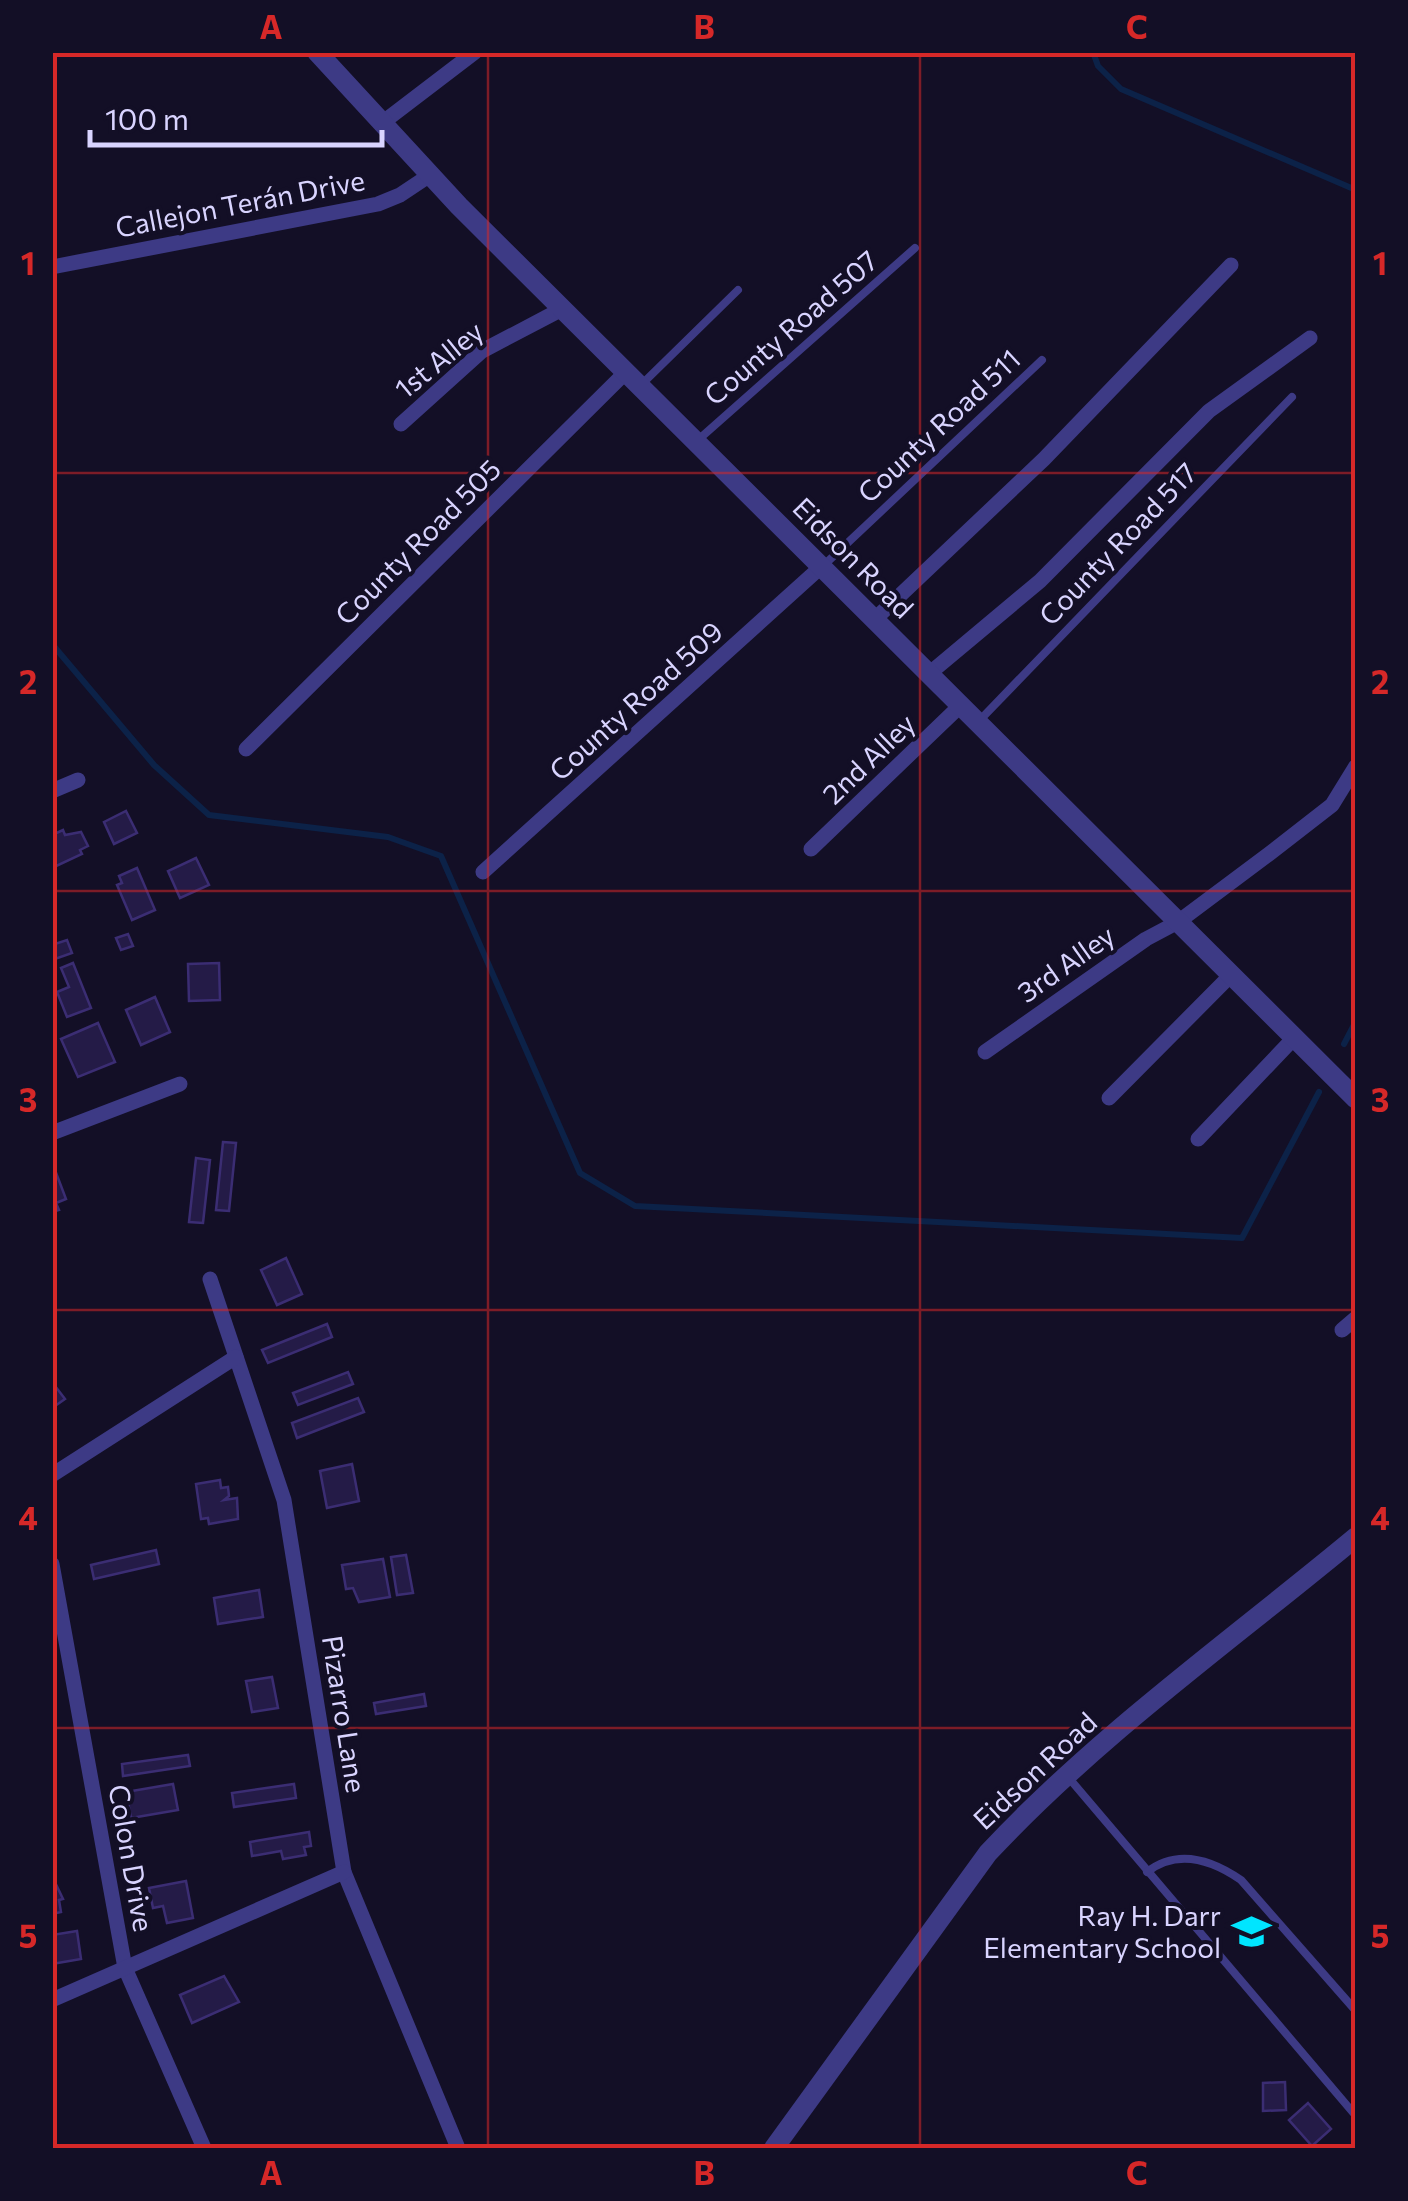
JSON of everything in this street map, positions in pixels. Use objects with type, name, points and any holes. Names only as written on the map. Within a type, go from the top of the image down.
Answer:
[{"type":"street","name":"Eidson Road","points":[[316,52],[562,309],[1356,1099]]},
{"type":"street","points":[[382,124],[475,52]]},
{"type":"street","name":"Callejon Terán Drive","points":[[52,267],[378,204],[430,175]]},
{"type":"street","points":[[875,619],[1044,459],[1231,266]]},
{"type":"street","name":"1st Alley","points":[[401,424],[482,351],[562,309]]},
{"type":"street","points":[[930,674],[1040,581],[1209,411],[1310,338]]},
{"type":"street","name":"County Road 505","points":[[246,749],[633,379]]},
{"type":"street","name":"County Road 509","points":[[483,872],[822,566]]},
{"type":"street","name":"2nd Alley","points":[[811,849],[961,705]]},
{"type":"street","name":"3rd Alley","points":[[986,1052],[1146,938],[1178,922],[1332,805],[1356,766]]},
{"type":"street","points":[[52,791],[78,780]]},
{"type":"street","points":[[1109,1098],[1231,975]]},
{"type":"street","points":[[1198,1139],[1294,1038]]},
{"type":"street","points":[[52,1133],[180,1084]]},
{"type":"street","name":"Pizarro Lane","points":[[210,1279],[284,1500],[344,1872],[458,2148]]},
{"type":"street","points":[[1342,1330],[1356,1318]]},
{"type":"street","points":[[52,1475],[236,1356]]},
{"type":"street","name":"Eidson Road","points":[[774,2148],[988,1852],[1130,1720],[1356,1537]]},
{"type":"street","name":"Colon Drive","points":[[52,1564],[125,1968],[204,2148]]},
{"type":"street","points":[[52,2000],[344,1872]]},
{"type":"lane","name":"County Road 507","points":[[696,441],[916,248]]},
{"type":"lane","points":[[633,379],[738,290]]},
{"type":"lane","name":"County Road 511","points":[[822,566],[1042,360]]},
{"type":"lane","name":"County Road 517","points":[[978,722],[1292,396]]},
{"type":"lane","points":[[1068,1777],[1356,2116]]},
{"type":"lane","points":[[1147,1872],[1169,1859],[1186,1858],[1225,1868],[1242,1880],[1356,2010]]},
{"type":"building","points":[[126,811],[137,833],[114,844],[104,822]]},
{"type":"building","points":[[63,830],[65,835],[81,832],[88,846],[80,850],[82,854],[52,868],[52,835]]},
{"type":"building","points":[[196,858],[209,885],[180,898],[168,871]]},
{"type":"building","points":[[137,868],[155,910],[132,920],[117,885],[122,883],[119,876]]},
{"type":"building","points":[[128,934],[133,946],[121,950],[116,938]]},
{"type":"building","points":[[52,938],[55,944],[67,940],[72,953],[52,960]]},
{"type":"building","points":[[73,963],[91,1008],[67,1017],[57,992],[69,987],[61,968]]},
{"type":"building","points":[[219,963],[220,1000],[189,1001],[188,964]]},
{"type":"building","points":[[155,997],[170,1032],[141,1045],[126,1010]]},
{"type":"building","points":[[98,1023],[115,1062],[78,1077],[61,1039]]},
{"type":"building","points":[[223,1142],[236,1143],[229,1211],[216,1210]]},
{"type":"building","points":[[196,1158],[210,1160],[203,1223],[189,1222]]},
{"type":"building","points":[[55,1170],[66,1199],[56,1203],[59,1210],[52,1212]]},
{"type":"building","points":[[286,1258],[302,1294],[277,1305],[261,1270]]},
{"type":"building","points":[[327,1324],[332,1337],[268,1363],[262,1350]]},
{"type":"building","points":[[348,1372],[353,1384],[298,1405],[293,1393]]},
{"type":"building","points":[[52,1382],[65,1399],[52,1408]]},
{"type":"building","points":[[358,1398],[364,1412],[297,1438],[292,1423]]},
{"type":"building","points":[[352,1464],[359,1501],[327,1508],[320,1471]]},
{"type":"building","points":[[220,1480],[221,1488],[228,1487],[229,1496],[224,1500],[237,1498],[238,1519],[209,1524],[208,1518],[201,1519],[196,1484]]},
{"type":"building","points":[[156,1550],[159,1564],[94,1579],[91,1565]]},
{"type":"building","points":[[406,1555],[413,1593],[397,1595],[391,1557]]},
{"type":"building","points":[[383,1559],[390,1597],[359,1602],[353,1588],[346,1589],[342,1565]]},
{"type":"building","points":[[259,1590],[263,1617],[218,1624],[214,1598]]},
{"type":"building","points":[[272,1677],[278,1708],[252,1712],[246,1681]]},
{"type":"building","points":[[424,1694],[426,1706],[376,1714],[374,1703]]},
{"type":"building","points":[[188,1755],[190,1766],[123,1776],[122,1764]]},
{"type":"building","points":[[173,1784],[178,1810],[131,1818],[126,1792]]},
{"type":"building","points":[[294,1784],[296,1798],[234,1807],[232,1793]]},
{"type":"building","points":[[309,1832],[311,1846],[304,1847],[306,1855],[283,1859],[281,1851],[252,1856],[250,1842]]},
{"type":"building","points":[[52,1876],[63,1899],[59,1900],[61,1912],[52,1914]]},
{"type":"building","points":[[186,1881],[193,1918],[167,1923],[163,1906],[153,1908],[149,1888]]},
{"type":"building","points":[[77,1931],[81,1959],[52,1964],[52,1935]]},
{"type":"building","points":[[224,1976],[239,2002],[192,2023],[180,1995]]},
{"type":"building","points":[[1285,2082],[1286,2110],[1263,2111],[1263,2083]]},
{"type":"building","points":[[1308,2103],[1331,2129],[1312,2146],[1289,2120]]},
{"type":"waterway","points":[[1093,52],[1098,66],[1121,89],[1356,190]]},
{"type":"waterway","points":[[52,644],[154,765],[209,815],[388,837],[441,856],[580,1173],[635,1206],[1242,1238],[1319,1092]]},
{"type":"waterway","points":[[1344,1044],[1356,1021]]},
{"type":"place","name":"Ray H. Darr Elementary School","points":[[1251,1932]]}]
